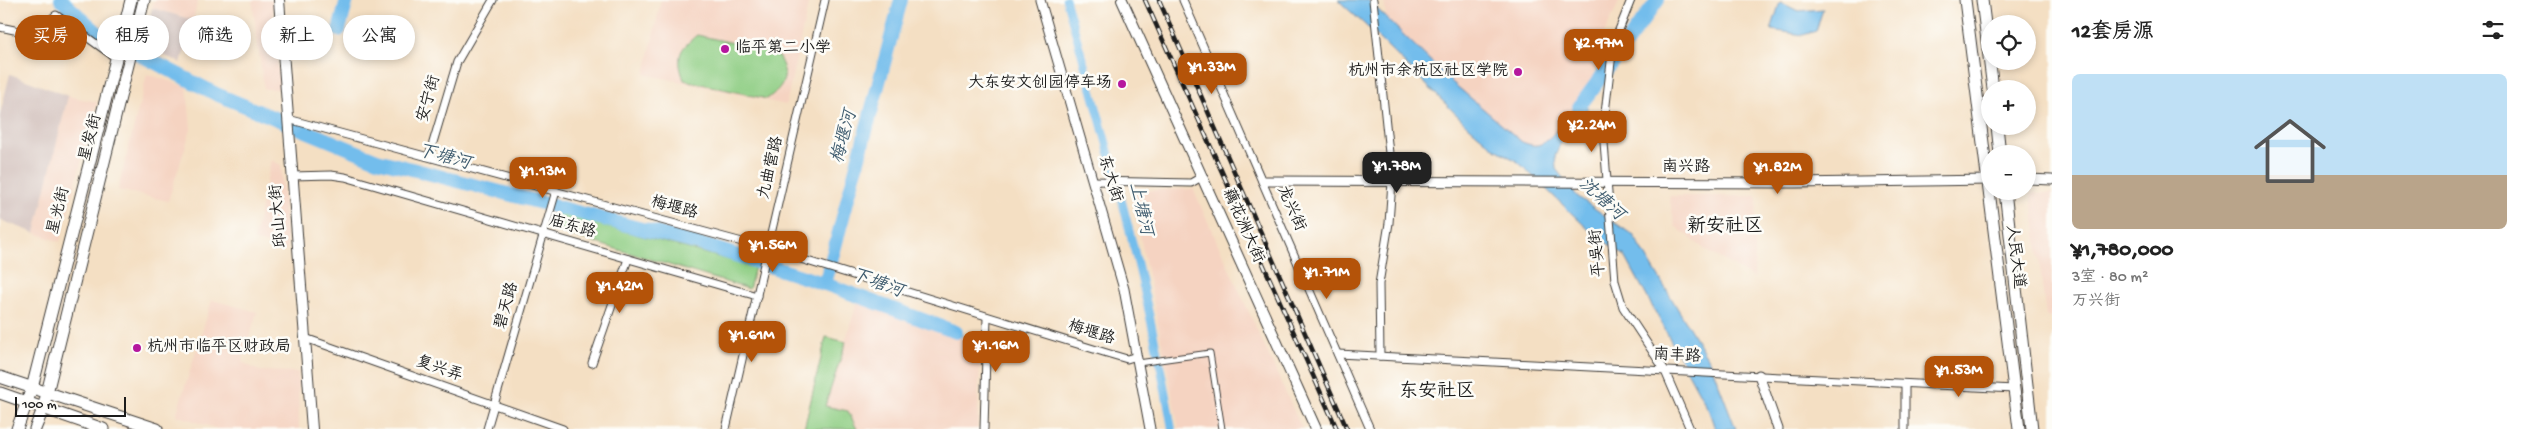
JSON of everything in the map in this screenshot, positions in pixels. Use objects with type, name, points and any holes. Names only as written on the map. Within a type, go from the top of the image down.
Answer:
[{"type":"main road","name":"星光街","points":[[127,15],[131,0]]},
{"type":"main road","name":"星发街","points":[[35,429],[43,409],[45,393],[144,0]]},
{"type":"main road","name":"邱山大街","points":[[279,0],[312,429]]},
{"type":"main road","name":"藕花洲大街","points":[[1122,0],[1316,429]]},
{"type":"main road","name":"人民大道","points":[[1965,0],[1984,145]]},
{"type":"main road","points":[[1982,0],[1992,80]]},
{"type":"main road","name":"星光街","points":[[18,429],[28,404],[116,60]]},
{"type":"main road","name":"藕花洲大街","points":[[1201,176],[1310,429]]},
{"type":"main road","name":"人民大道","points":[[1991,200],[2019,429]]},
{"type":"main road","name":"人民大道","points":[[2006,200],[2032,429]]},
{"type":"main road","points":[[0,377],[157,429]]},
{"type":"main road","points":[[0,393],[103,429]]},
{"type":"street","name":"安宁街","points":[[429,156],[456,62],[493,0]]},
{"type":"street","name":"九曲营路","points":[[726,429],[825,0]]},
{"type":"street","name":"东大街","points":[[1040,0],[1124,289],[1139,360],[1150,429]]},
{"type":"street","name":"龙兴街","points":[[1183,0],[1370,429]]},
{"type":"street","points":[[1374,0],[1392,182],[1389,223],[1379,284],[1380,356]]},
{"type":"street","name":"平吴街","points":[[1632,0],[1617,32],[1612,52],[1606,92],[1602,148],[1607,183],[1614,281],[1623,306],[1664,369],[1690,429]]},
{"type":"street","points":[[0,27],[33,34],[56,15],[97,44]]},
{"type":"street","name":"梅堰路","points":[[288,119],[767,249],[1110,354],[1139,360]]},
{"type":"street","name":"庙东路","points":[[292,176],[331,175],[345,177],[544,231],[628,259],[757,294]]},
{"type":"street","points":[[1094,181],[1191,183],[1201,176]]},
{"type":"street","name":"南兴路","points":[[1262,181],[1607,183],[1981,180]]},
{"type":"street","points":[[2036,180],[2052,180]]},
{"type":"street","name":"碧天路","points":[[487,429],[556,191]]},
{"type":"street","points":[[592,363],[628,259]]},
{"type":"street","points":[[984,429],[987,317]]},
{"type":"street","name":"复兴弄","points":[[305,338],[495,403],[563,429]]},
{"type":"street","points":[[1139,360],[1176,358],[1210,353],[1222,429]]},
{"type":"street","name":"南丰路","points":[[1338,354],[1664,369],[2014,389]]},
{"type":"street","points":[[1759,375],[1778,429]]},
{"type":"street","points":[[1904,429],[1905,384]]},
{"type":"shaded area","points":[[154,0],[198,0],[194,15],[179,16],[152,8]]},
{"type":"shaded area","points":[[252,0],[272,0],[273,15],[261,15],[261,60],[277,60],[280,89],[264,89]]},
{"type":"shaded area","name":"临平第二小学","points":[[661,0],[809,0],[786,105],[645,74]]},
{"type":"shaded area","name":"杭州市余杭区社区学院","points":[[1384,0],[1620,0],[1603,36],[1590,88],[1553,134],[1542,144],[1534,146],[1522,142],[1452,82],[1386,17]]},
{"type":"shaded area","points":[[152,8],[179,16],[179,60],[182,60],[181,63],[169,58],[169,15],[150,15]]},
{"type":"shaded area","points":[[10,74],[68,96],[35,233],[0,220],[0,114]]},
{"type":"shaded area","points":[[147,74],[187,87],[191,129],[168,201],[118,190]]},
{"type":"shaded area","points":[[68,96],[97,102],[60,242],[35,233]]},
{"type":"shaded area","points":[[271,160],[281,165],[287,250],[254,240]]},
{"type":"shaded area","points":[[1193,189],[1302,429],[1179,429],[1131,191]]},
{"type":"shaded area","points":[[2036,193],[2052,193],[2052,318],[2046,317],[2032,200],[2036,200]]},
{"type":"shaded area","points":[[1669,196],[1757,196],[1754,278],[1707,251],[1675,226]]},
{"type":"shaded area","points":[[212,300],[257,312],[242,362],[259,371],[298,372],[299,429],[218,429],[176,415]]},
{"type":"shaded area","points":[[858,300],[981,344],[977,429],[857,429],[848,411],[825,406]]},
{"type":"green space","points":[[697,35],[775,52],[780,59],[784,72],[784,78],[779,88],[767,99],[684,80],[680,65],[680,54],[686,45]]},
{"type":"green space","points":[[558,213],[755,267],[749,289],[553,230]]},
{"type":"green space","points":[[826,337],[846,342],[825,406],[848,411],[857,429],[804,429]]},
{"type":"water","points":[[1338,0],[1368,0],[1452,82],[1522,142],[1527,144],[1536,145],[1546,141],[1559,128],[1590,88],[1587,110],[1563,137],[1555,156],[1556,169],[1577,196],[1634,236],[1711,364],[1736,429],[1715,429],[1709,411],[1625,256],[1588,229],[1518,162],[1494,148],[1468,126]]},
{"type":"water","points":[[1780,2],[1798,11],[1823,9],[1816,31],[1803,35],[1771,30]]},
{"type":"waterway","name":"下塘河","points":[[61,0],[98,33],[216,94],[377,160],[707,246],[825,284],[956,332]]},
{"type":"waterway","points":[[339,30],[347,0]]},
{"type":"waterway","name":"梅堰河","points":[[825,284],[901,0]]},
{"type":"waterway","name":"上塘河","points":[[1066,0],[1125,213],[1151,320],[1172,429]]},
{"type":"waterway","points":[[1579,107],[1658,0]]},
{"type":"railway","points":[[1145,0],[1337,429]]},
{"type":"railway","points":[[1159,0],[1347,429]]},
{"type":"place","name":"临平第二小学","points":[[725,49]]},
{"type":"place","name":"杭州市余杭区社区学院","points":[[1518,72]]},
{"type":"place","name":"大东安文创园停车场","points":[[1122,84]]},
{"type":"place","name":"杭州市临平区财政局","points":[[137,348]]},
{"type":"district","name":"新安社区","points":[[1725,227]]},
{"type":"district","name":"东安社区","points":[[1437,392]]},
{"type":"water label","name":"沈塘河","points":[[1601,200]]}]
